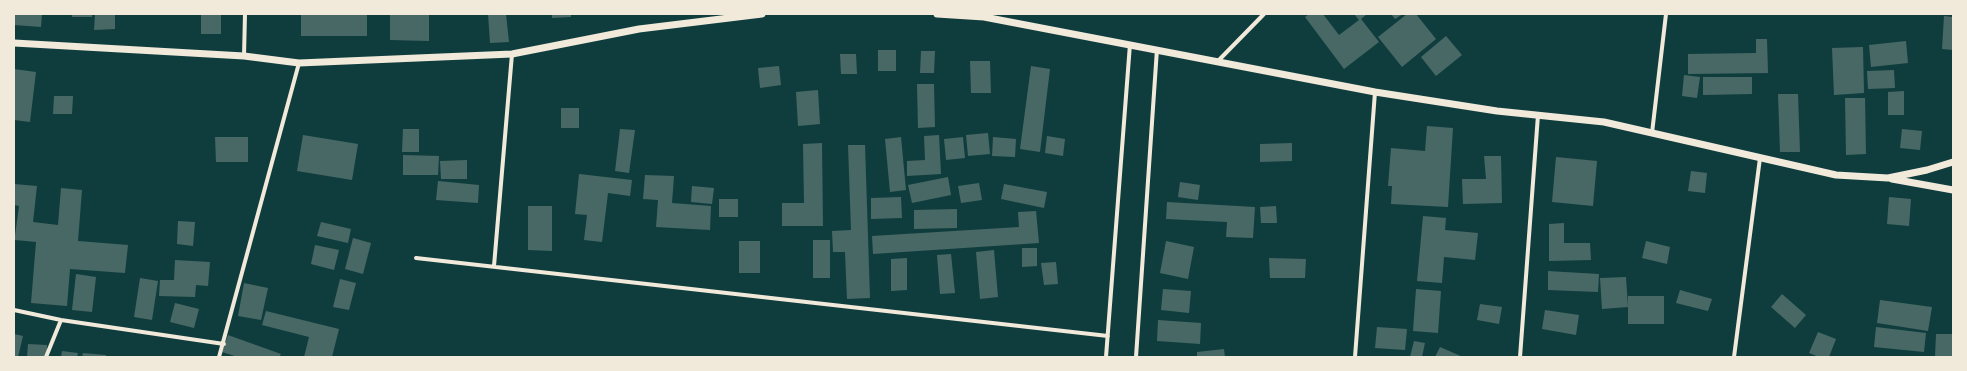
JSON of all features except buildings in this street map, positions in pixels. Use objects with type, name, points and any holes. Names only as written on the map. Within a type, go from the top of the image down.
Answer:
[{"type":"street","points":[[244,56],[245,14]]},
{"type":"street","points":[[14,43],[244,56],[299,63],[512,54],[639,29],[762,14]]},
{"type":"street","points":[[937,14],[984,17],[1375,92],[1497,111],[1604,122],[1836,175],[1888,178],[1953,190]]},
{"type":"street","points":[[1218,61],[1264,14]]},
{"type":"street","points":[[1652,133],[1666,14]]},
{"type":"street","points":[[1106,357],[1130,44]]},
{"type":"street","points":[[1136,357],[1157,49]]},
{"type":"street","points":[[494,266],[512,54]]},
{"type":"street","points":[[219,357],[224,344],[299,63]]},
{"type":"street","points":[[1355,357],[1375,92]]},
{"type":"street","points":[[1520,357],[1538,115]]},
{"type":"street","points":[[1734,357],[1760,158]]},
{"type":"street","points":[[1888,178],[1927,170],[1953,162]]},
{"type":"street","points":[[416,258],[1108,336]]},
{"type":"street","points":[[14,310],[61,320],[224,344]]},
{"type":"street","points":[[46,357],[61,320]]}]
